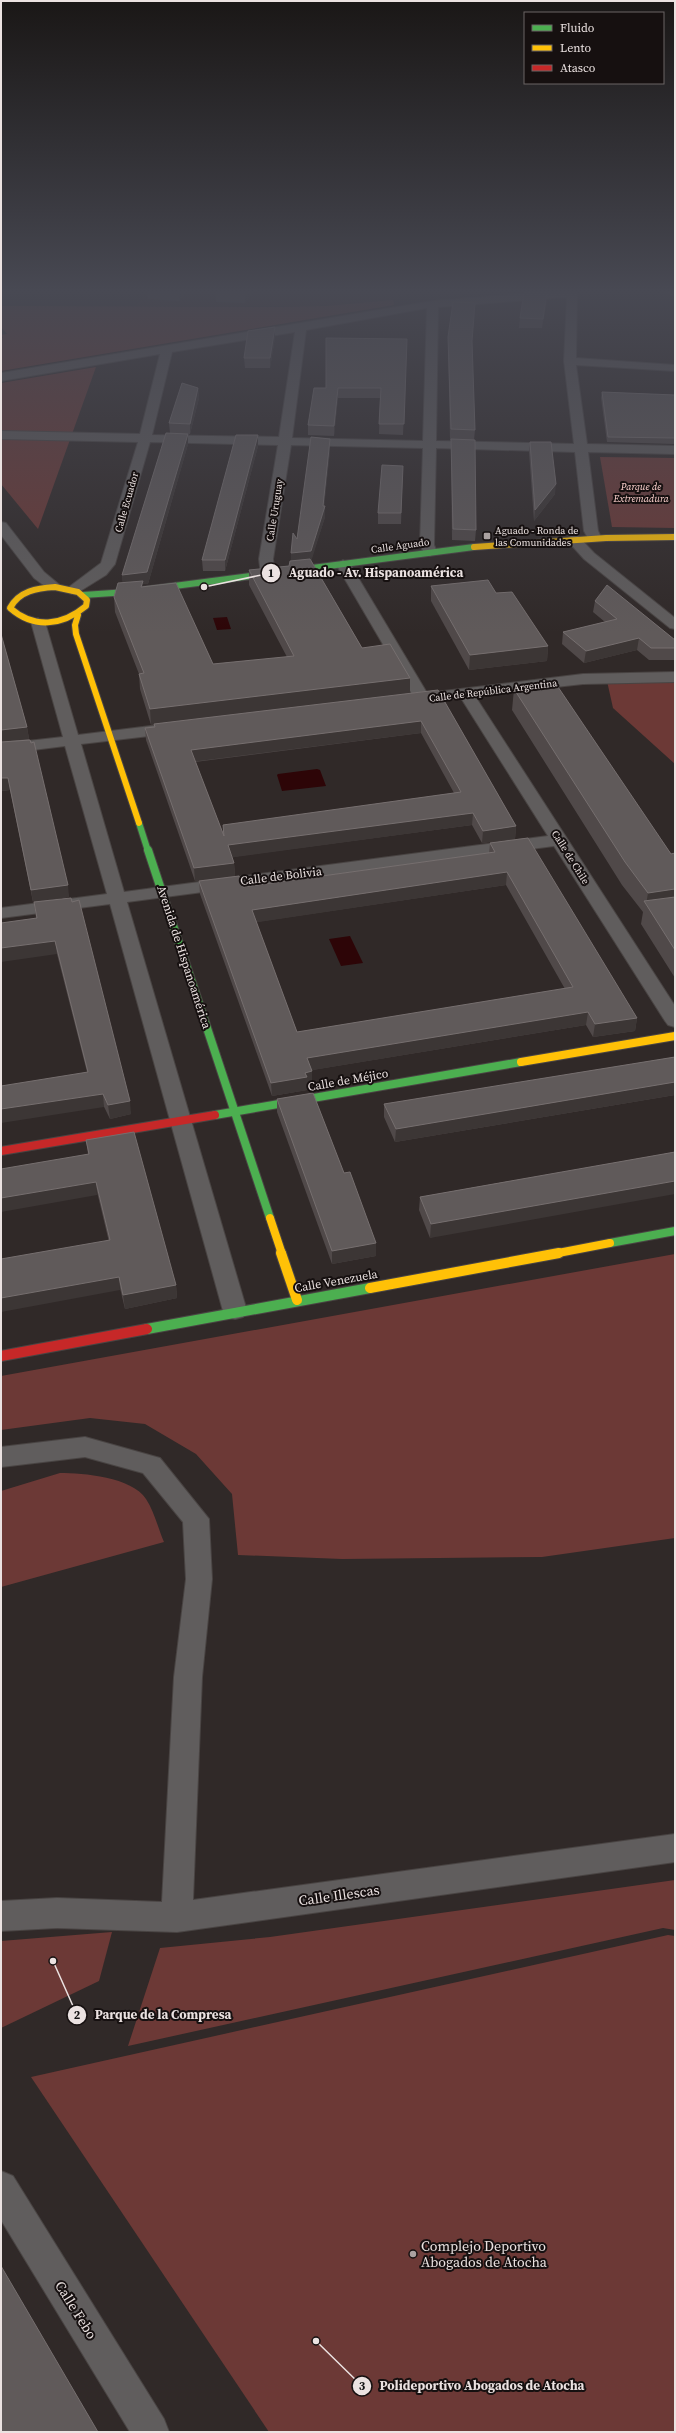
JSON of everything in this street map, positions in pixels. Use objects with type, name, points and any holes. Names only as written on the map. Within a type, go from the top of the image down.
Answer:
[{"type":"street","name":"Calle Ecuador","points":[[77,593],[108,564],[153,406]]},
{"type":"street","name":"Calle Uruguay","points":[[268,575],[266,559],[291,406]]},
{"type":"street","points":[[430,406],[427,545],[430,552]]},
{"type":"street","points":[[576,406],[591,531],[594,537]]},
{"type":"street","points":[[1,435],[675,450]]},
{"type":"street","points":[[1,526],[39,575],[55,588]]},
{"type":"street","name":"Calle Aguado","points":[[24,593],[55,588],[77,593],[128,592],[268,575],[430,552],[594,537],[675,537]]},
{"type":"street","points":[[573,539],[589,556],[675,625]]},
{"type":"street","points":[[1,546],[29,584],[24,593],[11,603],[1,606]]},
{"type":"street","points":[[343,564],[422,698]]},
{"type":"street","name":"Calle Aguado","points":[[86,606],[128,592]]},
{"type":"street","points":[[7,617],[19,617],[38,622],[59,621],[78,615],[86,606],[87,600],[77,593]]},
{"type":"street","points":[[11,603],[10,608],[19,617]]},
{"type":"street","name":"Avenida de Hispanoamérica","points":[[78,615],[75,625],[76,634],[163,892],[297,1300]]},
{"type":"street","points":[[38,622],[235,1312]]},
{"type":"street","name":"Calle de República Argentina","points":[[399,701],[583,679],[675,677]]},
{"type":"street","name":"Calle de Chile","points":[[466,694],[561,840],[675,1021]]},
{"type":"street","points":[[1,749],[188,727]]},
{"type":"street","name":"Calle de Bolivia","points":[[1,913],[561,840]]},
{"type":"street","name":"Calle de Méjico","points":[[1,1151],[675,1036]]},
{"type":"street","name":"Calle Venezuela","points":[[1,1356],[675,1231]]},
{"type":"street","points":[[1,1457],[85,1447],[151,1465],[196,1519],[199,1579],[188,1677],[177,1917]]},
{"type":"street","name":"Calle Illescas","points":[[1,1916],[57,1913],[177,1917],[675,1848]]},
{"type":"street","name":"Calle Febo","points":[[1,2188],[151,2432]]},
{"type":"green space","points":[[1,406],[82,406],[38,529],[1,484]]},
{"type":"green space","name":"Parque de Extremadura","points":[[600,457],[675,458],[675,528],[612,527]]},
{"type":"green space","points":[[675,680],[675,764],[613,708],[607,681]]},
{"type":"green space","points":[[675,1254],[675,1538],[542,1557],[342,1559],[238,1555],[232,1494],[196,1454],[145,1424],[90,1418],[1,1430],[1,1376]]},
{"type":"green space","points":[[60,1473],[94,1475],[119,1481],[130,1486],[146,1499],[164,1542],[1,1587],[1,1491]]},
{"type":"green space","points":[[675,1880],[675,1930],[663,1928],[128,2046],[160,1948],[270,1937]]},
{"type":"green space","points":[[112,1932],[99,1981],[1,2028],[1,1941]]},
{"type":"green space","name":"Complejo Deportivo Abogados de Atocha","points":[[668,1935],[675,1936],[675,2432],[269,2432],[31,2077]]},
{"type":"shaded area","points":[[227,617],[231,629],[217,630],[213,618]]},
{"type":"shaded area","points":[[317,769],[320,770],[326,786],[282,791],[277,775],[278,774]]},
{"type":"shaded area","points":[[350,936],[363,963],[341,966],[329,939]]},
{"type":"building","points":[[175,406],[194,406],[190,424],[169,423]]},
{"type":"building","points":[[311,406],[336,406],[334,426],[308,425]]},
{"type":"building","points":[[380,406],[405,406],[404,424],[379,424]]},
{"type":"building","points":[[450,406],[474,406],[475,430],[451,429]]},
{"type":"building","points":[[604,406],[675,406],[675,438],[608,437]]},
{"type":"building","points":[[166,433],[188,434],[147,572],[122,575]]},
{"type":"building","points":[[236,435],[258,435],[225,560],[202,560]]},
{"type":"building","points":[[311,437],[330,439],[323,506],[325,506],[311,551],[291,553],[293,533],[297,539]]},
{"type":"building","points":[[451,439],[475,440],[476,530],[453,529]]},
{"type":"building","points":[[530,442],[551,442],[556,484],[535,510]]},
{"type":"building","points":[[382,465],[403,466],[401,513],[378,513]]},
{"type":"building","points":[[310,559],[362,648],[390,644],[410,678],[150,709],[139,674],[144,673],[114,597],[118,583],[143,581],[141,587],[176,583],[213,664],[294,656],[249,570],[289,566],[290,561]]},
{"type":"building","points":[[488,580],[496,593],[512,592],[548,646],[470,655],[431,586]]},
{"type":"building","points":[[607,585],[675,640],[675,648],[651,648],[639,638],[586,651],[563,632],[617,619],[595,601]]},
{"type":"building","points":[[1,634],[27,727],[1,730]]},
{"type":"building","points":[[556,684],[671,854],[675,853],[675,889],[648,893],[625,862],[514,689]]},
{"type":"building","points":[[438,690],[516,826],[483,831],[473,813],[228,845],[234,863],[194,868],[145,728],[155,727],[154,724]],"holes":[[[421,721],[461,792],[223,825],[224,836],[191,750]]]},
{"type":"building","points":[[30,740],[31,743],[34,742],[68,885],[31,890],[8,778],[1,778],[1,742]]},
{"type":"building","points":[[528,838],[637,1018],[595,1024],[588,1012],[307,1058],[312,1071],[305,1073],[307,1077],[271,1083],[199,881],[239,876],[243,887],[495,852],[490,843]],"holes":[[[507,872],[573,987],[297,1032],[252,910]]]},
{"type":"building","points":[[675,897],[675,950],[644,901]]},
{"type":"building","points":[[71,898],[72,902],[79,900],[130,1101],[108,1105],[103,1094],[1,1109],[1,1086],[88,1072],[55,941],[1,948],[1,923],[37,918],[34,902]]},
{"type":"building","points":[[675,1057],[675,1082],[396,1129],[384,1104]]},
{"type":"building","points":[[313,1093],[344,1173],[350,1172],[376,1243],[332,1251],[277,1099]]},
{"type":"building","points":[[134,1132],[176,1285],[123,1295],[119,1277],[1,1298],[1,1259],[110,1240],[96,1182],[1,1198],[1,1169],[89,1154],[86,1140]]},
{"type":"building","points":[[675,1152],[675,1181],[431,1224],[420,1197]]},
{"type":"building","points":[[1,2266],[98,2432],[1,2432]]},
{"type":"traffic: fast","points":[[83,595],[128,592],[474,547]]},
{"type":"traffic: fast","points":[[139,823],[270,1218]]},
{"type":"traffic: fast","points":[[215,1115],[521,1062]]},
{"type":"traffic: fast","points":[[610,1243],[675,1231]]},
{"type":"traffic: fast","points":[[147,1329],[370,1288]]},
{"type":"traffic: slow","points":[[474,547],[606,538],[675,537]]},
{"type":"traffic: slow","points":[[55,587],[78,592],[87,600],[86,606],[78,613],[68,618],[58,622],[48,623],[38,623],[28,620],[18,615],[10,608],[18,597],[29,591],[55,587]]},
{"type":"traffic: slow","points":[[78,615],[75,625],[76,634],[139,823]]},
{"type":"traffic: slow","points":[[521,1062],[675,1036]]},
{"type":"traffic: slow","points":[[270,1218],[297,1300]]},
{"type":"traffic: slow","points":[[370,1288],[610,1243]]},
{"type":"traffic: jam","points":[[1,1151],[215,1115]]},
{"type":"traffic: jam","points":[[1,1356],[147,1329]]},
{"type":"place","name":"Aguado - Ronda de las Comunidades","points":[[487,536]]},
{"type":"place","name":"Aguado - Av. Hispanoamérica","points":[[204,587]]},
{"type":"place","name":"Parque de la Compresa","points":[[53,1961]]},
{"type":"place","name":"Complejo Deportivo Abogados de Atocha","points":[[413,2254]]},
{"type":"place","name":"Polideportivo Abogados de Atocha","points":[[316,2341]]}]
